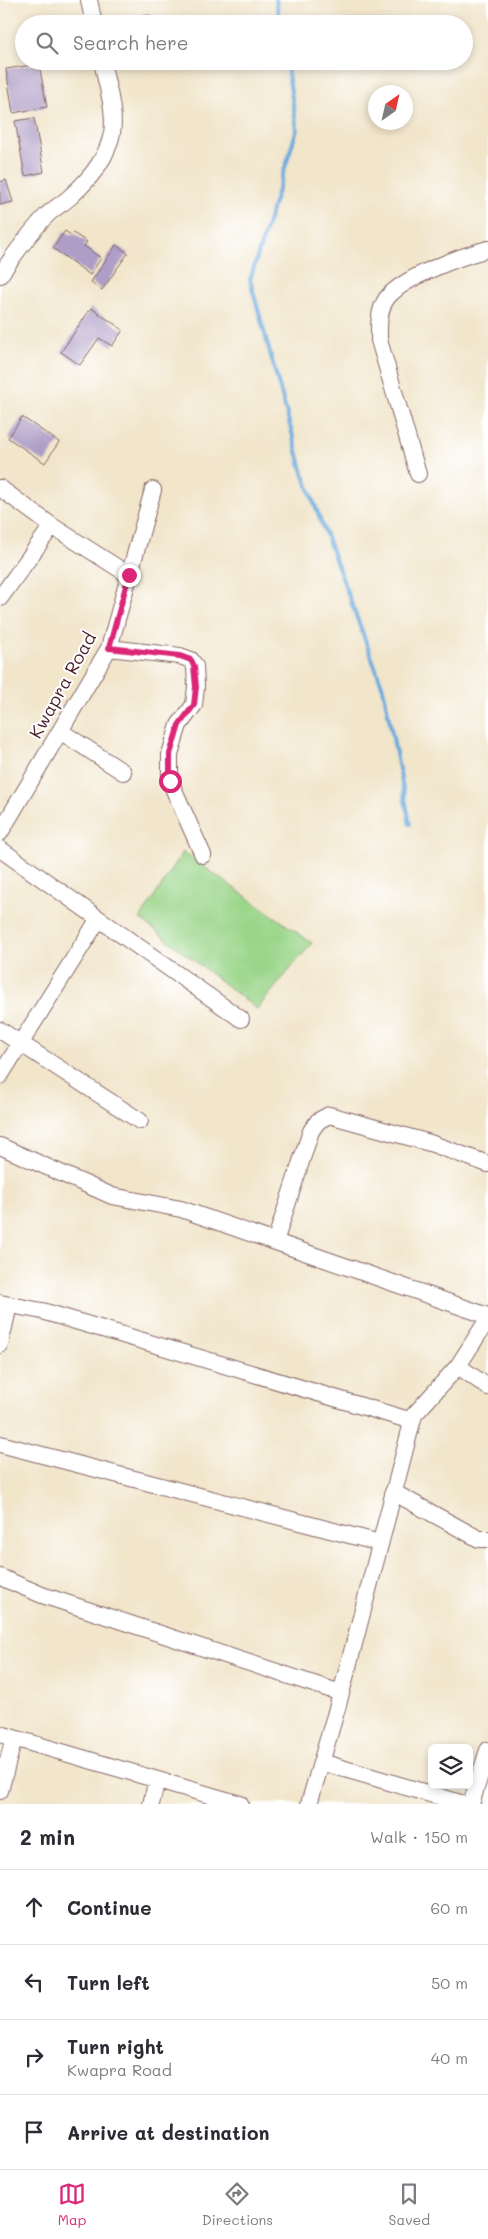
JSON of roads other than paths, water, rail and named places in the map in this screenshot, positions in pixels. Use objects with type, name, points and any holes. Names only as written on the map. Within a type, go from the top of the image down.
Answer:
[{"type":"street","points":[[89,0],[92,15]]},
{"type":"street","points":[[0,275],[28,234],[49,212],[70,197],[96,171],[106,153],[113,119],[104,70]]},
{"type":"street","points":[[418,474],[379,340],[379,319],[387,298],[411,279],[467,254],[488,249]]},
{"type":"street","points":[[0,488],[52,526],[129,575]]},
{"type":"street","name":"Kwapra Road","points":[[0,833],[109,648],[153,490]]},
{"type":"street","points":[[0,598],[52,526]]},
{"type":"street","points":[[109,648],[180,656],[191,660],[194,666],[196,687],[194,705],[179,725],[170,754],[170,781],[203,855]]},
{"type":"street","points":[[60,731],[123,772]]},
{"type":"street","points":[[0,849],[98,920],[241,1019]]},
{"type":"street","points":[[0,1076],[98,920]]},
{"type":"street","points":[[0,1030],[140,1120]]},
{"type":"street","points":[[275,1242],[311,1130],[318,1121],[328,1115],[430,1143],[488,1164]]},
{"type":"street","points":[[0,1146],[112,1196],[181,1209],[488,1318],[458,1366],[414,1415],[341,1693],[309,1804]]},
{"type":"street","points":[[0,1345],[4,1304],[42,1310],[412,1421]]},
{"type":"street","points":[[458,1366],[488,1387]]},
{"type":"street","points":[[0,1444],[380,1543]]},
{"type":"street","points":[[393,1492],[479,1539],[488,1539]]},
{"type":"street","points":[[0,1577],[42,1595],[341,1693]]},
{"type":"street","points":[[0,1791],[7,1736],[240,1804]]},
{"type":"street","points":[[471,1804],[488,1750]]},
{"type":"street","points":[[321,1762],[464,1804]]},
{"type":"street","points":[[150,1804],[157,1780]]},
{"type":"waterway","points":[[276,0],[278,15]]},
{"type":"waterway","points":[[287,70],[297,129],[250,280],[303,473],[383,688],[410,824]]}]
